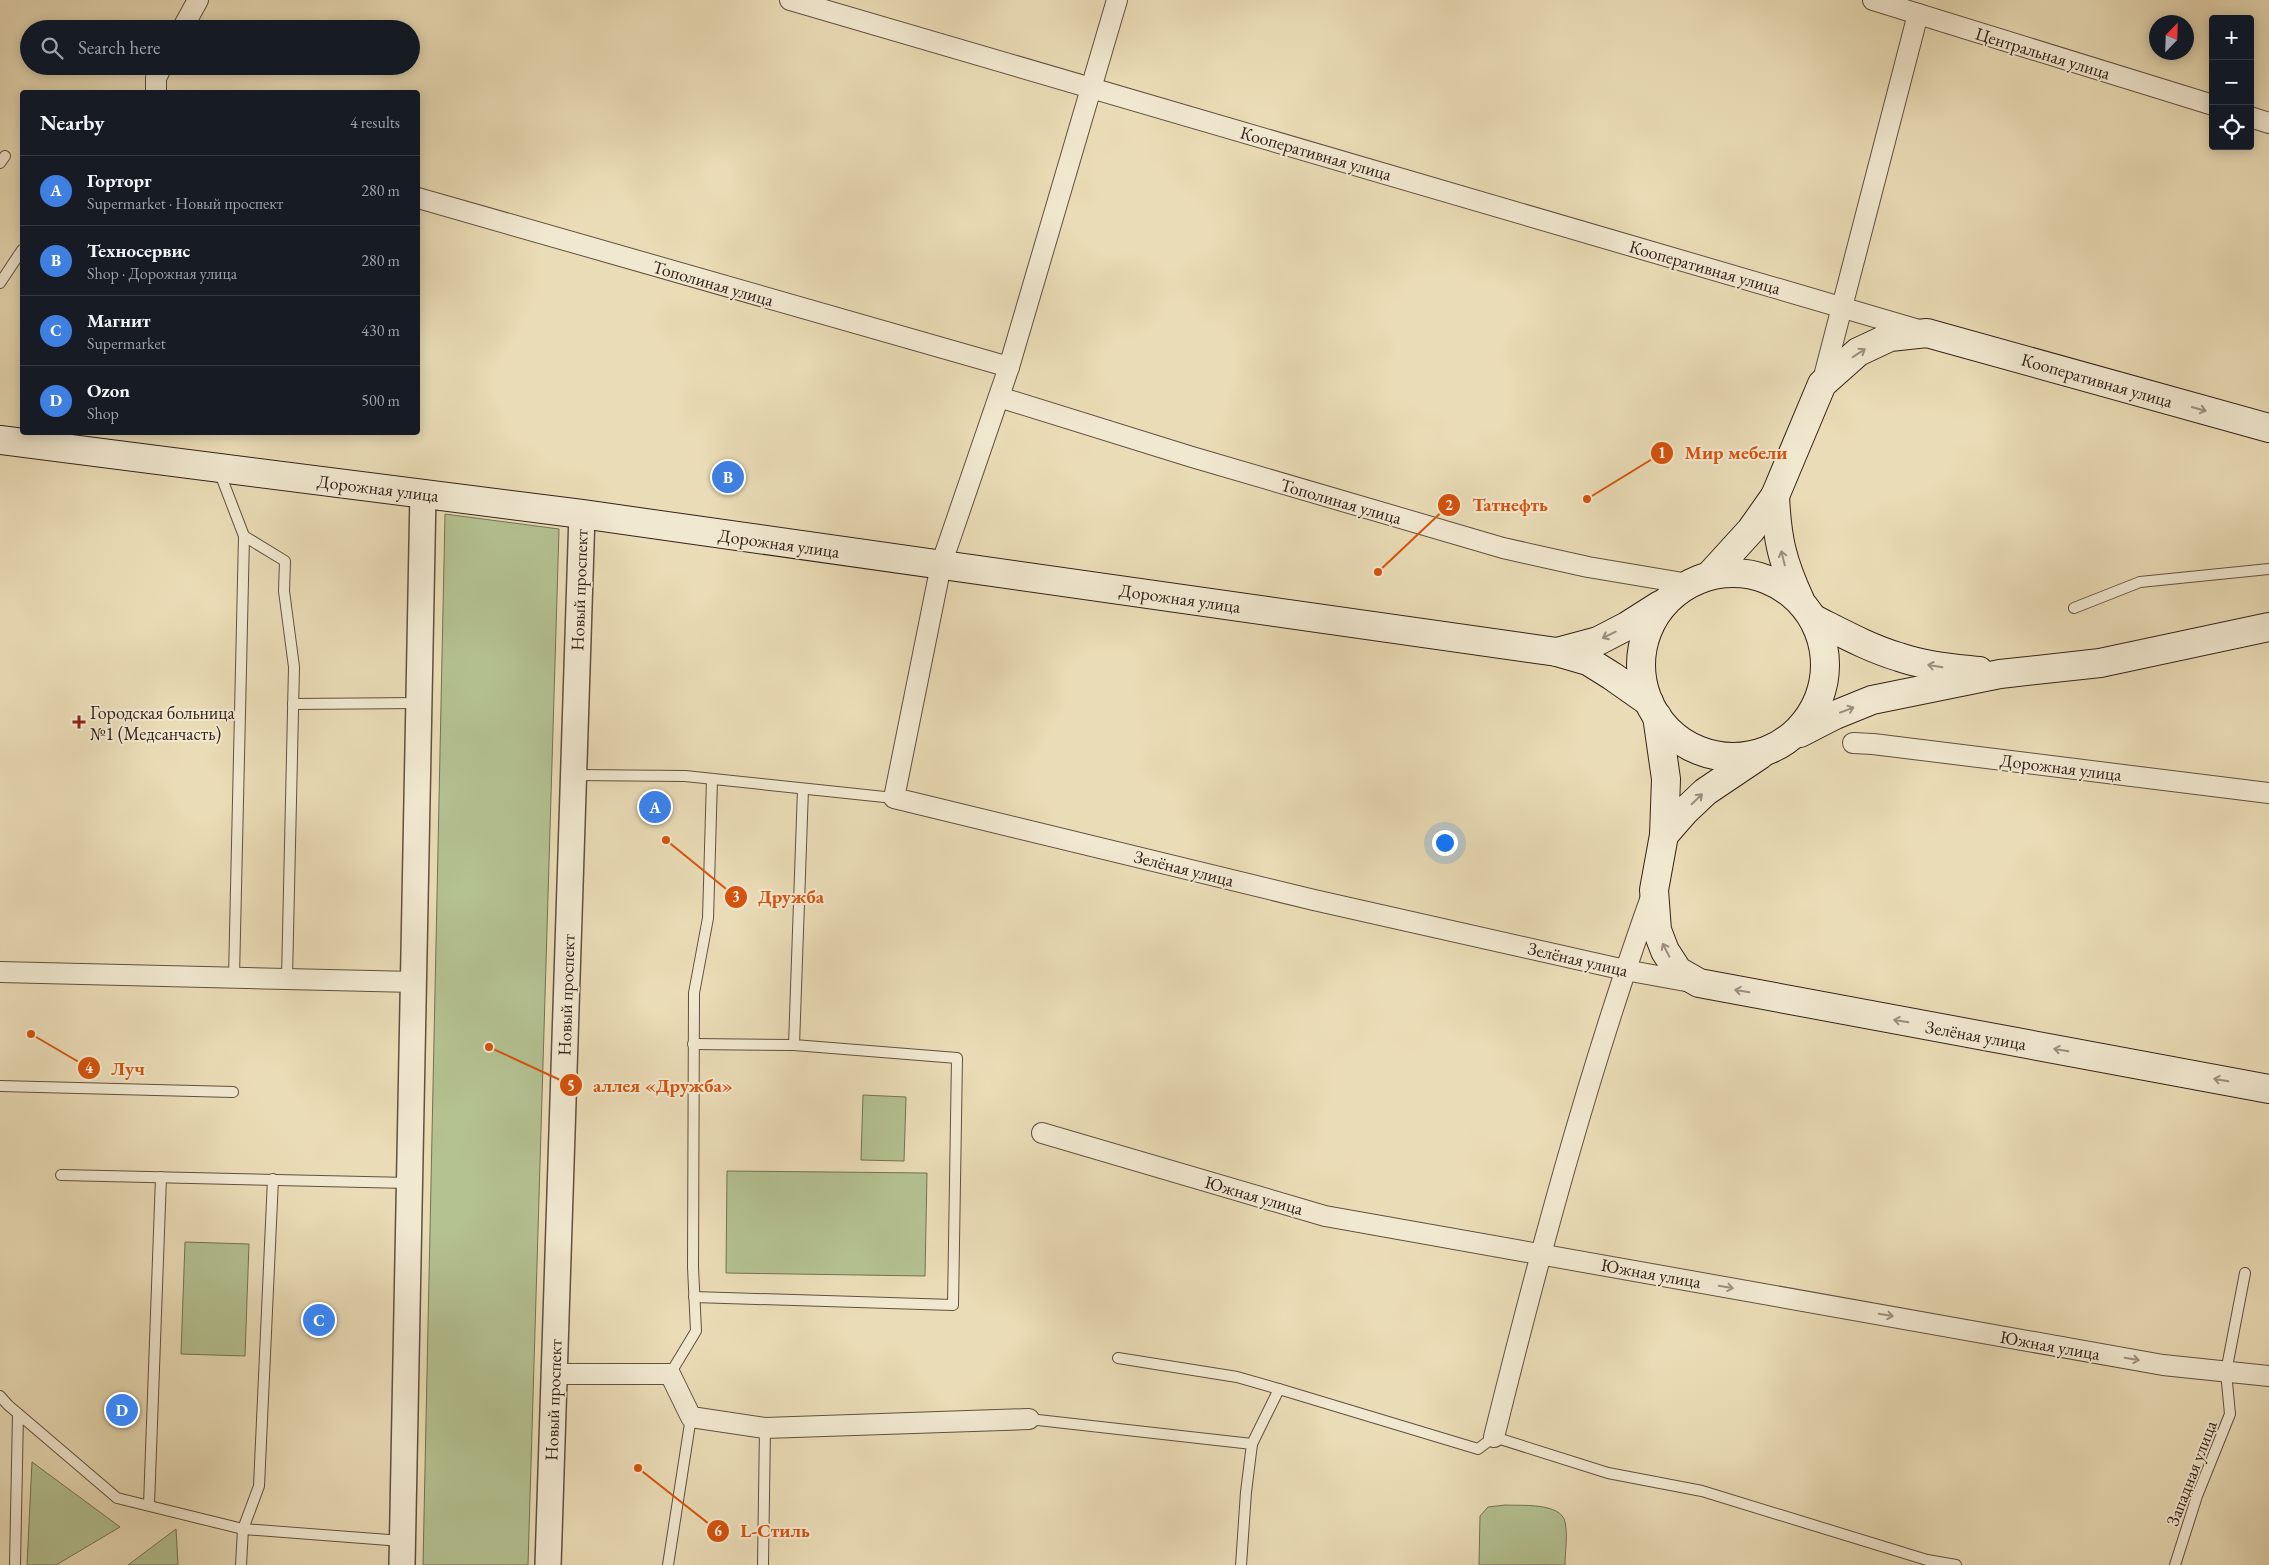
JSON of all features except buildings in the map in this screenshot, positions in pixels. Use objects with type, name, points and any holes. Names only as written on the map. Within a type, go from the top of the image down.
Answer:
[{"type":"main road","name":"Кооперативная улица","points":[[1822,384],[1858,352],[1890,337],[1927,333],[2269,428]]},
{"type":"main road","points":[[1557,652],[1598,640],[1627,626],[1699,579],[1751,530],[1775,496],[1822,384]]},
{"type":"main road","name":"Дорожная улица","points":[[0,440],[582,514],[1557,652]]},
{"type":"main road","points":[[1557,652],[1588,662],[1612,676],[1653,709],[1667,729],[1684,743],[1703,752],[1731,757],[1746,756],[1778,745],[1805,724],[1817,705],[1824,684],[1826,662],[1822,640],[1786,570],[1777,534],[1775,496]]},
{"type":"main road","points":[[1699,579],[1734,572],[1759,576],[1782,586],[1808,611],[1868,646],[1899,658],[1932,666],[2000,674]]},
{"type":"main road","points":[[1665,601],[1648,627],[1641,656],[1644,687],[1653,709],[1666,779],[1664,836],[1654,890],[1657,930],[1665,951],[1678,971],[1699,983]]},
{"type":"main road","points":[[1664,836],[1685,811],[1705,792],[1778,745],[1835,715],[1872,700],[2000,674],[2100,662],[2269,627]]},
{"type":"main road","name":"Зелёная улица","points":[[1699,983],[2269,1089]]},
{"type":"street","points":[[187,20],[198,0]]},
{"type":"street","name":"Кооперативная улица","points":[[790,0],[1927,333]]},
{"type":"street","points":[[894,798],[941,565],[1009,367],[1117,0]]},
{"type":"street","name":"Центральная улица","points":[[1873,0],[2209,104]]},
{"type":"street","points":[[1822,384],[1918,14]]},
{"type":"street","points":[[156,90],[158,75]]},
{"type":"street","points":[[2254,118],[2269,123]]},
{"type":"street","name":"Тополиная улица","points":[[420,199],[1009,367]]},
{"type":"street","name":"Тополиная улица","points":[[999,397],[1192,457],[1503,548],[1588,567],[1699,579]]},
{"type":"street","points":[[402,1565],[423,493]]},
{"type":"street","name":"Новый проспект","points":[[548,1565],[582,514]]},
{"type":"street","name":"Дорожная улица","points":[[1853,743],[2269,793]]},
{"type":"street","name":"Зелёная улица","points":[[894,798],[1314,900],[1625,970],[1699,983]]},
{"type":"street","points":[[1494,1437],[1540,1253],[1625,970],[1654,890]]},
{"type":"street","points":[[0,972],[414,982]]},
{"type":"street","name":"Южная улица","points":[[1042,1134],[1325,1216],[2163,1365],[2269,1376]]},
{"type":"street","points":[[553,1374],[670,1374],[691,1417],[765,1428],[1029,1419]]},
{"type":"lane","points":[[0,283],[20,253]]},
{"type":"lane","points":[[217,468],[244,536],[234,977]]},
{"type":"lane","points":[[244,536],[284,561],[284,591],[294,667],[287,978]]},
{"type":"lane","points":[[2074,608],[2140,582],[2269,569]]},
{"type":"lane","points":[[293,704],[419,703]]},
{"type":"lane","points":[[573,775],[685,776],[894,798]]},
{"type":"lane","points":[[670,1374],[696,1331],[694,1297],[694,993],[708,918],[712,779]]},
{"type":"lane","points":[[794,1045],[803,789]]},
{"type":"lane","points":[[693,1044],[794,1045],[957,1058],[953,1305],[694,1297]]},
{"type":"lane","points":[[0,1086],[233,1092]]},
{"type":"lane","points":[[61,1175],[410,1183]]},
{"type":"lane","points":[[149,1506],[161,1177]]},
{"type":"lane","points":[[241,1565],[243,1529],[260,1486],[273,1179]]},
{"type":"lane","name":"Западная улица","points":[[2175,1565],[2197,1496],[2230,1414],[2226,1372],[2244,1273]]},
{"type":"lane","points":[[1118,1358],[1236,1377],[1478,1449],[1494,1437],[1608,1473],[1702,1492],[1927,1560],[1956,1565]]},
{"type":"lane","points":[[1241,1565],[1246,1492],[1252,1444],[1279,1390]]},
{"type":"lane","points":[[0,1396],[18,1414],[118,1498],[243,1529],[403,1541]]},
{"type":"lane","points":[[15,1565],[18,1414]]},
{"type":"lane","points":[[668,1565],[691,1417]]},
{"type":"lane","points":[[1029,1419],[1252,1444]]},
{"type":"lane","points":[[763,1565],[765,1428]]},
{"type":"green space","points":[[445,514],[559,529],[528,1565],[423,1565]]},
{"type":"green space","points":[[863,1095],[906,1097],[904,1161],[861,1160]]},
{"type":"green space","points":[[727,1171],[927,1173],[925,1276],[726,1273]]},
{"type":"green space","points":[[185,1242],[249,1244],[245,1356],[181,1354]]},
{"type":"green space","points":[[32,1462],[120,1527],[56,1565],[27,1565]]},
{"type":"green space","points":[[1505,1505],[1539,1506],[1556,1511],[1562,1516],[1566,1532],[1565,1565],[1479,1565],[1480,1516],[1488,1507]]},
{"type":"green space","points":[[176,1529],[178,1565],[128,1565]]},
{"type":"place","name":"Техносервис","points":[[728,477]]},
{"type":"place","name":"Мир мебели","points":[[1587,499]]},
{"type":"place","name":"Татнефть","points":[[1378,572]]},
{"type":"place","name":"Городская больница №1 (Медсанчасть)","points":[[79,722]]},
{"type":"place","name":"Горторг","points":[[655,807]]},
{"type":"place","name":"Дружба","points":[[666,840]]},
{"type":"place","name":"Луч","points":[[31,1034]]},
{"type":"place","name":"аллея «Дружба»","points":[[489,1047]]},
{"type":"place","name":"Магнит","points":[[319,1320]]},
{"type":"place","name":"Ozon","points":[[122,1410]]},
{"type":"place","name":"L-Стиль","points":[[638,1468]]}]
